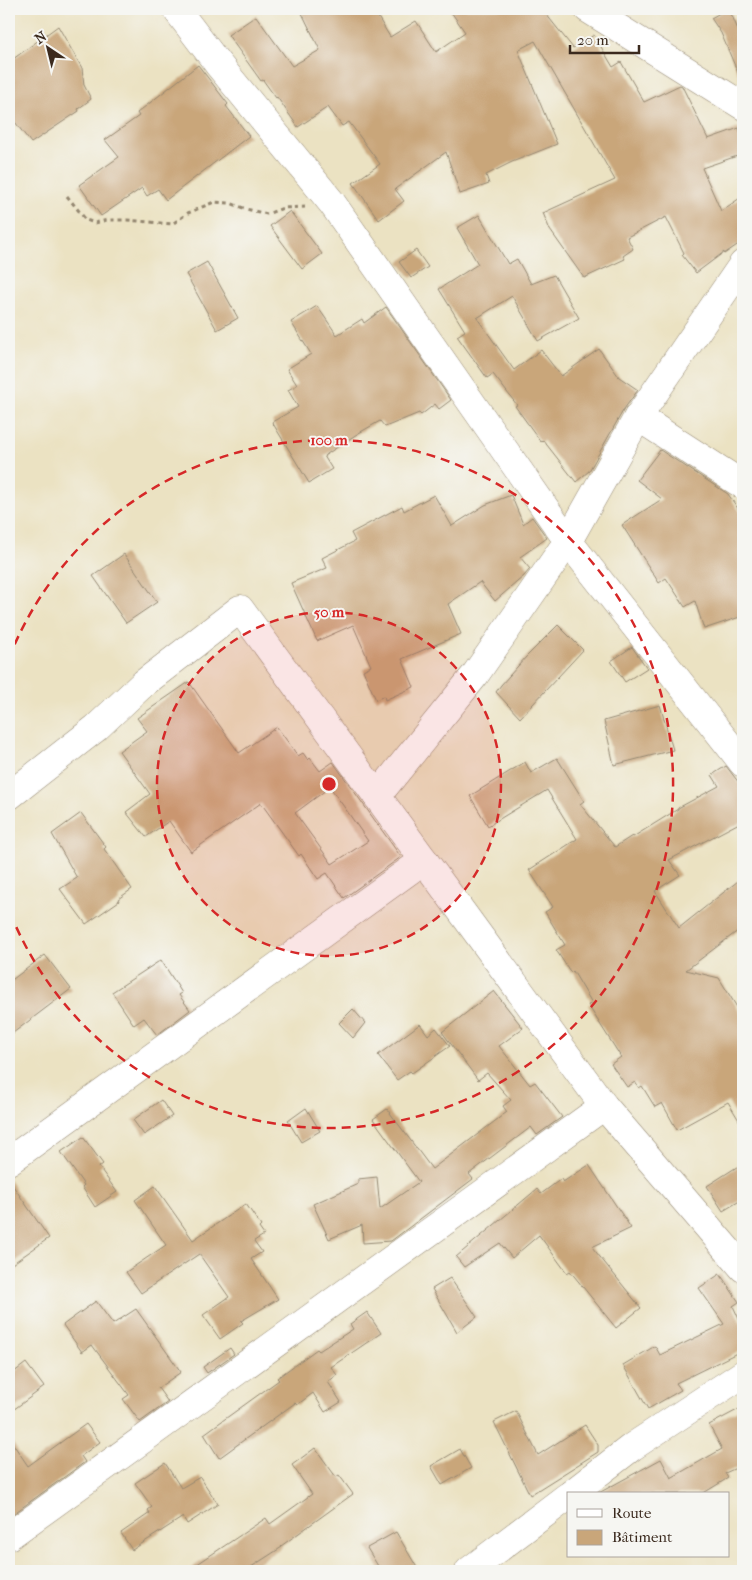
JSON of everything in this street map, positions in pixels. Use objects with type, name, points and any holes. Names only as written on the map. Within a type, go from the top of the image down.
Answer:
[{"type":"street","points":[[163,9],[190,14],[218,64],[332,203],[568,541],[743,763]]},
{"type":"street","points":[[588,9],[743,106]]},
{"type":"street","points":[[377,796],[475,675],[568,541],[638,417],[743,264]]},
{"type":"street","points":[[638,417],[743,485]]},
{"type":"street","points":[[9,796],[96,728],[144,683],[240,609],[604,1106],[741,1258]]},
{"type":"street","points":[[9,1161],[424,860]]},
{"type":"street","points":[[9,1536],[604,1106]]},
{"type":"street","points":[[574,1492],[632,1447],[743,1374]]},
{"type":"street","points":[[469,1571],[567,1497]]},
{"type":"path","points":[[67,196],[86,220],[95,223],[107,220],[127,220],[172,224],[188,213],[214,202],[230,203],[246,210],[267,214],[284,208],[300,208],[332,203]]},
{"type":"building","points":[[300,9],[373,9],[390,37],[416,21],[436,52],[465,32],[449,9],[542,9],[573,48],[594,35],[613,67],[621,62],[644,102],[680,85],[708,139],[739,128],[743,140],[743,154],[702,168],[721,211],[743,196],[743,241],[724,254],[724,252],[696,273],[682,255],[684,253],[666,217],[627,237],[633,249],[623,256],[625,259],[584,278],[550,230],[543,213],[615,180],[535,41],[518,50],[557,144],[512,162],[486,175],[489,184],[460,194],[446,152],[395,189],[404,201],[379,220],[353,183],[380,164],[349,122],[342,126],[328,107],[298,127],[277,97],[263,80],[261,81],[228,35],[256,16],[292,66],[320,50]]},
{"type":"building","points":[[729,9],[743,41],[743,85],[721,33],[711,18]]},
{"type":"building","points":[[58,26],[82,68],[84,85],[91,99],[78,109],[79,111],[31,143],[9,114],[9,62]]},
{"type":"building","points":[[198,65],[228,104],[226,106],[249,136],[166,200],[158,189],[147,196],[142,188],[101,216],[79,185],[119,157],[105,140],[139,116],[137,113]]},
{"type":"building","points":[[290,211],[322,254],[302,269],[270,226]]},
{"type":"building","points":[[479,215],[508,264],[517,259],[531,284],[554,275],[579,318],[538,341],[512,296],[477,318],[514,370],[541,350],[561,376],[599,349],[619,377],[638,390],[624,409],[589,471],[576,482],[543,440],[541,442],[515,406],[517,405],[493,374],[487,378],[457,336],[465,331],[439,289],[478,264],[457,228]]},
{"type":"building","points":[[416,250],[428,267],[411,278],[399,262]]},
{"type":"building","points":[[207,262],[238,318],[217,330],[186,274]]},
{"type":"building","points":[[317,306],[337,335],[362,319],[364,323],[386,307],[451,400],[439,409],[435,404],[421,415],[419,413],[385,427],[380,421],[357,434],[324,456],[332,469],[309,483],[272,422],[298,407],[288,390],[297,385],[287,369],[311,354],[291,322]]},
{"type":"building","points":[[660,450],[728,494],[743,516],[743,616],[704,629],[695,601],[685,607],[666,578],[659,583],[622,525],[662,499],[637,480]]},
{"type":"building","points":[[434,495],[452,526],[485,505],[511,495],[523,524],[532,517],[547,538],[520,557],[530,569],[495,601],[480,582],[448,604],[461,634],[402,659],[414,687],[385,700],[384,696],[376,700],[363,670],[371,666],[353,625],[317,641],[291,583],[327,568],[322,558],[355,541],[351,533],[402,506],[404,511]]},
{"type":"building","points":[[124,554],[157,602],[126,623],[93,576]]},
{"type":"building","points":[[558,625],[583,650],[520,718],[496,692],[526,657]]},
{"type":"building","points":[[632,647],[647,668],[625,682],[611,661]]},
{"type":"building","points":[[189,682],[239,753],[277,727],[298,756],[303,753],[308,760],[310,758],[320,771],[333,762],[401,857],[344,898],[327,873],[318,879],[261,803],[191,852],[169,821],[146,837],[126,812],[150,794],[119,751],[147,731],[137,718]],"holes":[[[330,787],[368,841],[332,864],[295,813]]]},
{"type":"building","points":[[660,705],[673,750],[614,765],[604,721]]},
{"type":"building","points":[[557,758],[584,801],[580,804],[615,847],[678,808],[719,786],[712,775],[726,766],[743,788],[743,821],[669,860],[680,875],[655,891],[679,928],[743,877],[743,927],[686,970],[719,978],[743,1017],[743,1127],[728,1102],[677,1130],[662,1103],[655,1107],[642,1086],[639,1088],[635,1082],[627,1087],[611,1064],[621,1057],[588,1005],[592,1003],[573,971],[571,973],[556,950],[565,945],[545,912],[553,907],[529,870],[577,839],[547,790],[488,826],[470,796],[525,762],[531,773]]},
{"type":"building","points":[[81,813],[106,847],[104,849],[132,889],[118,899],[119,901],[86,924],[60,889],[77,878],[52,834]]},
{"type":"building","points":[[45,955],[71,989],[9,1036],[9,982]]},
{"type":"building","points":[[161,960],[182,993],[179,995],[190,1010],[157,1035],[144,1018],[134,1025],[112,992]]},
{"type":"building","points":[[494,991],[523,1028],[499,1046],[530,1085],[535,1082],[562,1117],[537,1135],[531,1127],[469,1174],[473,1179],[391,1241],[363,1243],[362,1225],[329,1239],[313,1204],[358,1184],[358,1179],[377,1177],[380,1209],[419,1182],[373,1119],[387,1109],[432,1169],[507,1112],[503,1106],[511,1100],[487,1073],[478,1080],[442,1032]]},
{"type":"building","points":[[353,1009],[365,1023],[353,1038],[339,1023]]},
{"type":"building","points":[[420,1024],[428,1035],[436,1028],[450,1046],[412,1073],[410,1071],[397,1080],[378,1055]]},
{"type":"building","points":[[161,1100],[172,1116],[144,1135],[133,1120]]},
{"type":"building","points":[[306,1108],[320,1131],[301,1142],[288,1121]]},
{"type":"building","points":[[83,1137],[103,1164],[99,1167],[117,1192],[95,1207],[82,1187],[84,1185],[61,1152]]},
{"type":"building","points":[[743,1163],[743,1199],[723,1211],[707,1186]]},
{"type":"building","points":[[589,1165],[631,1228],[592,1247],[641,1308],[616,1328],[570,1271],[567,1273],[539,1235],[512,1258],[500,1243],[464,1267],[456,1257],[537,1189],[541,1194],[561,1179],[563,1182]]},
{"type":"building","points":[[9,1180],[49,1238],[9,1266]]},
{"type":"building","points":[[155,1186],[193,1240],[246,1204],[261,1226],[259,1228],[264,1235],[254,1241],[262,1252],[251,1259],[278,1299],[241,1321],[243,1323],[220,1339],[203,1315],[229,1297],[199,1254],[141,1293],[126,1272],[166,1245],[135,1200]]},
{"type":"building","points":[[720,1274],[739,1302],[733,1306],[743,1328],[743,1350],[676,1383],[681,1390],[648,1409],[623,1365],[655,1346],[660,1355],[724,1324],[699,1288]]},
{"type":"building","points":[[450,1278],[477,1317],[457,1332],[432,1289]]},
{"type":"building","points":[[96,1301],[113,1324],[136,1309],[181,1372],[158,1388],[168,1402],[140,1422],[123,1399],[129,1395],[92,1345],[82,1352],[63,1325]]},
{"type":"building","points":[[367,1312],[381,1333],[331,1367],[337,1375],[328,1382],[341,1402],[325,1412],[313,1393],[297,1405],[295,1403],[219,1458],[204,1434],[279,1380],[277,1378],[317,1349],[319,1351],[353,1329],[350,1324]]},
{"type":"building","points":[[230,1348],[234,1354],[207,1373],[203,1367]]},
{"type":"building","points":[[26,1363],[44,1387],[9,1413],[9,1376]]},
{"type":"building","points":[[743,1407],[743,1465],[725,1473],[728,1478],[705,1492],[601,1492],[661,1459],[671,1478],[722,1449],[709,1425]]},
{"type":"building","points":[[516,1411],[538,1455],[585,1425],[598,1445],[598,1452],[530,1495],[494,1422]]},
{"type":"building","points":[[86,1424],[100,1442],[81,1456],[85,1462],[9,1517],[9,1438],[28,1466]]},
{"type":"building","points":[[315,1448],[336,1477],[339,1475],[353,1494],[282,1547],[245,1571],[187,1571],[266,1518],[270,1524],[312,1494],[292,1465]]},
{"type":"building","points":[[460,1449],[471,1468],[442,1485],[431,1466]]},
{"type":"building","points":[[165,1463],[181,1488],[200,1477],[218,1504],[187,1524],[183,1517],[132,1550],[121,1533],[150,1513],[148,1510],[152,1507],[135,1483]]},
{"type":"building","points":[[396,1532],[419,1571],[381,1571],[367,1548]]}]
